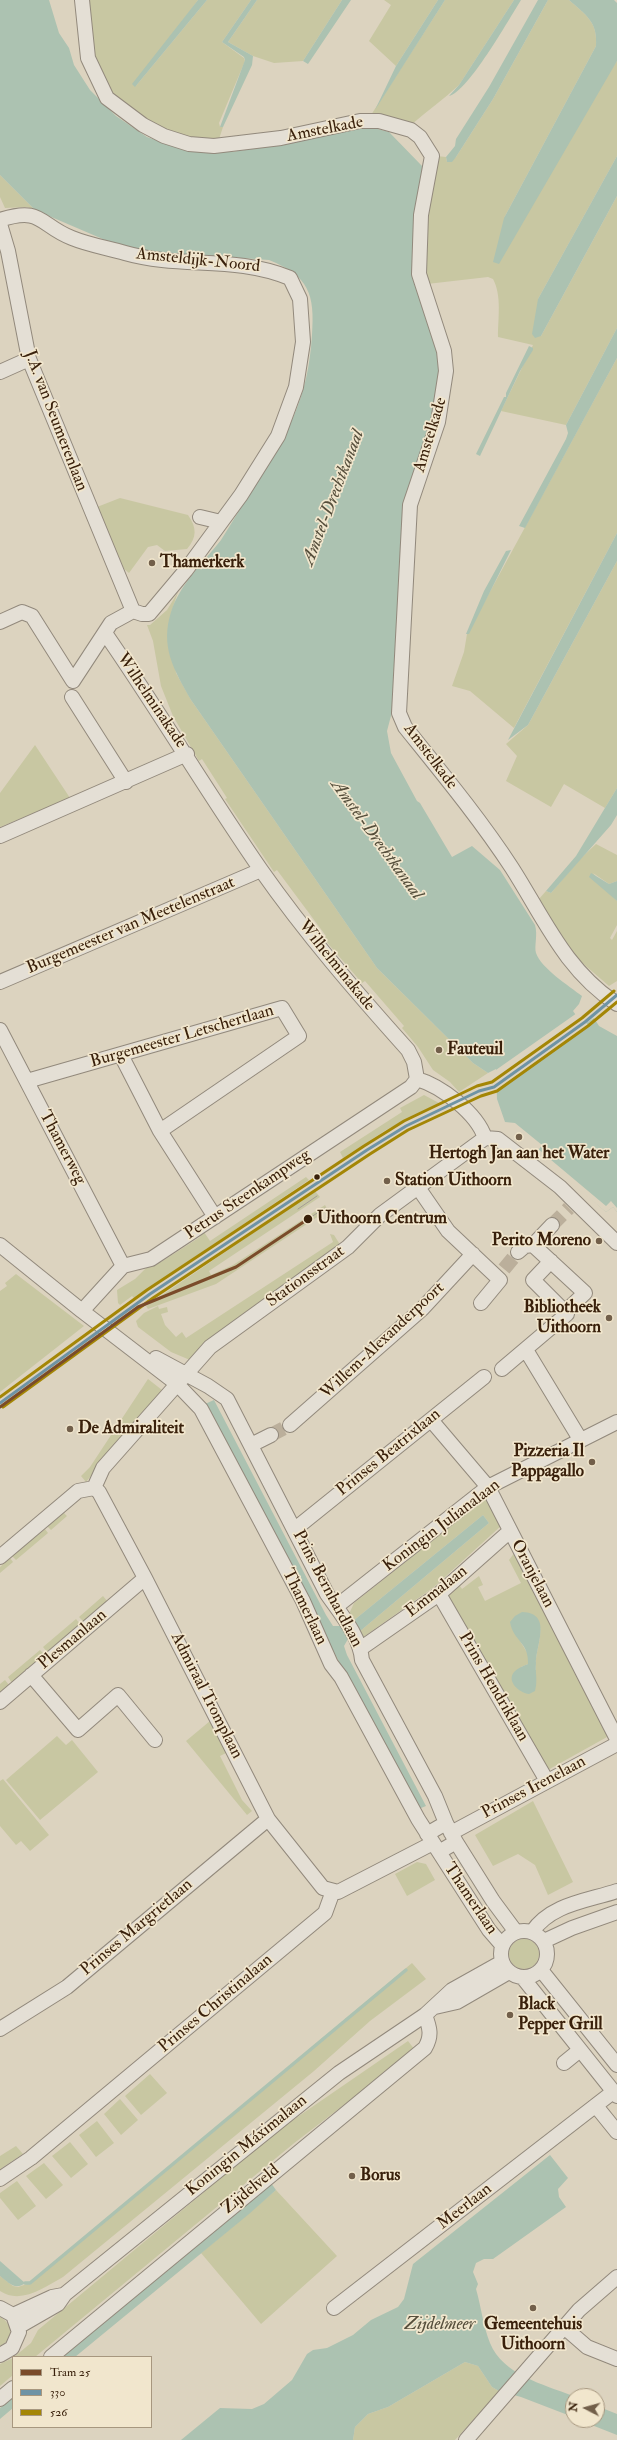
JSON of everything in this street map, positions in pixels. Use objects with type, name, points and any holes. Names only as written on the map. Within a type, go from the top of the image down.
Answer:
[{"type":"street","name":"Amstelkade","points":[[82,0],[88,58],[107,98],[143,125],[164,136],[188,144],[214,146],[281,138],[360,121],[379,121],[411,130],[427,145],[432,156],[421,215],[419,274],[444,351],[446,371],[438,422],[410,505],[398,699],[400,713],[405,727],[470,808],[512,868],[558,946],[584,975],[617,1004]]},
{"type":"street","name":"Amsteldijk-Noord","points":[[0,220],[17,214],[28,214],[42,219],[71,238],[147,260],[240,264],[268,269],[290,278],[300,299],[303,320],[303,342],[296,387],[278,436],[241,495],[186,570],[149,614],[142,614],[133,611]]},
{"type":"street","name":"J.A. van Seumerenlaan","points":[[0,224],[8,251],[29,359],[133,611]]},
{"type":"street","points":[[0,372],[29,359]]},
{"type":"street","points":[[200,517],[221,522]]},
{"type":"street","points":[[0,622],[22,612],[32,616],[73,681],[111,623],[133,611]]},
{"type":"street","name":"Wilhelminakade","points":[[105,633],[187,754],[261,870],[329,961],[408,1050],[414,1062],[417,1079]]},
{"type":"street","points":[[72,697],[126,782]]},
{"type":"street","points":[[0,836],[187,754]]},
{"type":"street","name":"Burgemeester van Meetelenstraat","points":[[0,982],[261,870]]},
{"type":"street","name":"Burgemeester Letschertlaan","points":[[27,1081],[282,1008],[299,1036],[160,1131]]},
{"type":"street","name":"Thamerweg","points":[[0,1030],[123,1266]]},
{"type":"street","points":[[122,1055],[160,1131],[215,1217]]},
{"type":"street","points":[[417,1079],[439,1087],[478,1122],[485,1138],[498,1138],[571,1205],[617,1243]]},
{"type":"street","name":"Petrus Steenkampweg","points":[[123,1266],[152,1259],[411,1087],[417,1079]]},
{"type":"street","name":"Stationsstraat","points":[[94,1488],[103,1468],[210,1347],[349,1246],[380,1215],[417,1186],[485,1138]]},
{"type":"street","points":[[417,1186],[448,1231],[473,1254],[500,1273],[500,1280],[481,1303]]},
{"type":"street","points":[[518,1252],[525,1246],[533,1245],[552,1225]]},
{"type":"street","points":[[0,1236],[85,1308]]},
{"type":"street","points":[[0,1245],[182,1378]]},
{"type":"street","points":[[502,1370],[567,1314],[565,1312],[585,1293],[533,1245]]},
{"type":"street","name":"Willem-Alexanderpoort","points":[[290,1425],[422,1309],[473,1254]]},
{"type":"street","points":[[551,1261],[533,1280],[565,1312]]},
{"type":"street","points":[[85,1308],[123,1266]]},
{"type":"street","points":[[526,1350],[580,1439]]},
{"type":"street","name":"Prinses Beatrixlaan","points":[[295,1529],[484,1377]]},
{"type":"street","name":"Prins Bernhardlaan","points":[[182,1378],[227,1399],[327,1594],[337,1606],[360,1649],[362,1660],[434,1796],[451,1833]]},
{"type":"street","name":"Thamerlaan","points":[[182,1378],[208,1422],[303,1601],[331,1664],[341,1676],[433,1843],[489,1930],[502,1945]]},
{"type":"street","name":"Oranjelaan","points":[[431,1420],[488,1487],[617,1740]]},
{"type":"street","name":"Koningin Julianalaan","points":[[337,1606],[488,1487],[580,1439],[617,1422]]},
{"type":"street","points":[[251,1444],[271,1435]]},
{"type":"street","points":[[0,1557],[78,1491],[94,1488]]},
{"type":"street","name":"Admiraal Tromplaan","points":[[94,1488],[103,1499],[146,1578],[268,1819],[323,1888],[333,1891]]},
{"type":"street","name":"Emmalaan","points":[[360,1649],[439,1594],[510,1531]]},
{"type":"street","name":"Plesmanlaan","points":[[0,1702],[146,1578]]},
{"type":"street","name":"Prins Hendriklaan","points":[[439,1594],[547,1781]]},
{"type":"street","points":[[31,1675],[78,1730],[118,1695],[155,1740]]},
{"type":"street","name":"Prinses Irenelaan","points":[[451,1833],[617,1744]]},
{"type":"street","name":"Prinses Margrietlaan","points":[[0,2029],[67,1987],[268,1819]]},
{"type":"street","points":[[433,1843],[451,1833]]},
{"type":"street","points":[[333,1891],[338,1892],[354,1885],[451,1833]]},
{"type":"street","name":"Thamerlaan","points":[[451,1833],[493,1901],[516,1932]]},
{"type":"street","name":"Prinses Christinalaan","points":[[0,2179],[31,2158],[326,1913],[333,1891]]},
{"type":"street","points":[[532,1932],[538,1923],[562,1907],[617,1891]]},
{"type":"street","points":[[544,1941],[572,1928],[617,1912]]},
{"type":"street","points":[[523,1978],[535,1975],[541,1970],[547,1957],[544,1941],[532,1932],[516,1932],[506,1938],[502,1945],[505,1967],[523,1978],[615,2094]]},
{"type":"street","name":"Koningin Máximalaan","points":[[15,2321],[53,2307],[65,2294],[338,2073],[430,2011],[457,2002],[505,1967]]},
{"type":"street","points":[[541,1970],[617,2065]]},
{"type":"street","name":"Zijdelveld","points":[[52,2356],[425,2048],[430,2038],[430,2011]]},
{"type":"street","points":[[564,2063],[580,2050]]},
{"type":"street","name":"Meerlaan","points":[[334,2308],[596,2106],[615,2094]]},
{"type":"street","points":[[596,2106],[617,2132]]},
{"type":"street","points":[[466,2440],[524,2372],[589,2300],[617,2277]]},
{"type":"street","points":[[0,2308],[15,2321],[15,2344],[7,2352],[0,2355]]},
{"type":"street","points":[[564,2327],[587,2347],[617,2359]]},
{"type":"street","points":[[0,2399],[12,2389]]},
{"type":"shaded area","points":[[87,0],[198,0],[135,87],[207,0],[251,0],[222,42],[244,58],[245,61],[219,123],[220,127],[223,127],[218,142],[176,137],[115,100],[93,56]]},
{"type":"shaded area","points":[[257,0],[342,0],[303,61],[274,63],[253,56],[228,42]]},
{"type":"shaded area","points":[[384,0],[438,0],[396,66],[369,41],[391,5]]},
{"type":"shaded area","points":[[445,0],[514,0],[459,85],[411,125],[371,115]]},
{"type":"shaded area","points":[[548,0],[569,0],[581,10],[593,25],[596,46],[504,218],[617,61],[617,156],[538,299],[541,336],[617,196],[617,328],[566,425],[501,411],[533,345],[498,337],[499,300],[493,279],[488,277],[427,284],[423,254],[425,220],[436,156],[446,157],[447,162],[456,157],[493,99]]},
{"type":"shaded area","points":[[0,175],[35,210],[27,207],[5,208],[0,197]]},
{"type":"shaded area","points":[[617,358],[617,533],[514,728],[470,691],[452,686],[464,652],[467,634]]},
{"type":"shaded area","points":[[120,498],[188,515],[195,532],[190,545],[187,549],[165,551],[157,545],[148,547],[129,573],[124,569],[97,507]]},
{"type":"shaded area","points":[[617,561],[617,788],[605,808],[564,784],[551,807],[506,781],[517,756],[506,744],[528,725]]},
{"type":"shaded area","points":[[178,592],[171,613],[176,673],[191,700],[377,968],[473,1063],[488,1073],[459,1092],[450,1082],[433,1070],[418,1047],[402,1028],[404,1026],[365,981],[362,983],[324,939],[326,936],[277,870],[274,872],[225,799],[227,798],[202,759],[199,761],[173,716],[161,686],[153,641],[147,625],[150,625],[167,610]]},
{"type":"shaded area","points":[[35,745],[70,798],[0,827],[0,793]]},
{"type":"shaded area","points":[[596,844],[617,855],[617,881],[609,884],[593,873],[617,901],[617,925],[610,938],[612,940],[617,931],[617,981],[609,986],[572,954],[539,899],[546,891],[551,893],[579,860]]},
{"type":"shaded area","points":[[424,1095],[439,1103],[386,1130],[343,1158],[340,1152],[402,1112],[400,1108]]},
{"type":"shaded area","points":[[306,1177],[309,1180],[134,1298],[132,1296],[120,1305],[118,1303],[117,1290],[135,1279],[150,1264],[161,1262],[200,1237],[202,1229],[210,1241]]},
{"type":"shaded area","points":[[315,1191],[320,1197],[209,1271],[211,1275],[233,1265],[325,1205],[328,1210],[216,1284],[148,1309],[146,1306]]},
{"type":"shaded area","points":[[330,1234],[334,1235],[339,1243],[338,1247],[190,1360],[171,1352],[138,1327],[136,1321],[144,1313],[158,1306],[159,1309],[167,1307],[168,1312],[161,1314],[165,1325],[176,1337],[182,1332],[186,1338],[333,1242]]},
{"type":"shaded area","points":[[16,1274],[84,1326],[0,1392],[0,1291],[7,1286],[5,1283]]},
{"type":"shaded area","points":[[148,1379],[162,1390],[86,1482],[81,1476],[90,1467]]},
{"type":"shaded area","points":[[487,1497],[502,1525],[434,1587],[362,1638],[359,1632],[489,1523],[483,1515],[353,1621],[349,1614],[354,1603]]},
{"type":"shaded area","points":[[64,1513],[67,1516],[51,1530],[47,1526]]},
{"type":"shaded area","points":[[45,1529],[48,1533],[16,1560],[12,1556]]},
{"type":"shaded area","points":[[515,1552],[607,1734],[607,1737],[546,1771],[445,1594],[458,1583],[462,1589],[479,1576],[483,1585],[478,1587],[485,1601],[521,1583],[509,1560]],"holes":[[[540,1626],[536,1658],[536,1670],[521,1667],[528,1664],[528,1654],[520,1641]]]},
{"type":"shaded area","points":[[10,1558],[13,1562],[0,1573],[0,1567]]},
{"type":"shaded area","points":[[103,1596],[108,1602],[84,1622],[79,1617]]},
{"type":"shaded area","points":[[76,1619],[81,1625],[48,1653],[43,1647]]},
{"type":"shaded area","points":[[40,1650],[45,1655],[12,1683],[8,1677]]},
{"type":"shaded area","points":[[5,1680],[9,1685],[0,1693],[0,1684]]},
{"type":"shaded area","points":[[210,1721],[226,1753],[220,1756],[242,1800],[252,1811],[247,1815],[186,1741]]},
{"type":"shaded area","points":[[57,1736],[66,1745],[72,1740],[98,1772],[40,1820],[6,1780]]},
{"type":"shaded area","points":[[3,1779],[49,1835],[30,1851],[21,1841],[16,1845],[0,1826],[0,1781]]},
{"type":"shaded area","points":[[533,1801],[573,1882],[548,1895],[535,1865],[518,1854],[493,1866],[475,1835]]},
{"type":"shaded area","points":[[417,1862],[426,1864],[435,1880],[407,1896],[395,1874]]},
{"type":"shaded area","points":[[524,1939],[535,1943],[539,1954],[535,1965],[524,1969],[513,1965],[509,1954],[513,1943]]},
{"type":"shaded area","points":[[412,1963],[426,1979],[370,2021],[314,2071],[63,2277],[41,2290],[24,2295],[8,2295],[0,2291],[0,2276],[13,2286],[18,2287],[30,2283]]},
{"type":"shaded area","points":[[408,2041],[415,2050],[293,2144],[36,2356],[15,2356],[31,2343],[38,2330],[280,2129]]},
{"type":"shaded area","points":[[150,2074],[167,2093],[141,2115],[125,2096]]},
{"type":"shaded area","points":[[120,2099],[138,2120],[121,2135],[104,2114]]},
{"type":"shaded area","points":[[97,2121],[114,2143],[96,2157],[79,2135]]},
{"type":"shaded area","points":[[70,2142],[88,2164],[71,2178],[52,2156]]},
{"type":"shaded area","points":[[16,2146],[23,2154],[0,2169],[0,2156]]},
{"type":"shaded area","points":[[44,2163],[63,2185],[46,2199],[26,2176]]},
{"type":"shaded area","points":[[17,2181],[36,2206],[18,2220],[0,2198],[0,2193]]},
{"type":"shaded area","points":[[276,2190],[337,2256],[261,2324],[201,2253]]},
{"type":"shaded area","points":[[0,2317],[7,2323],[10,2336],[5,2343],[0,2346]]},
{"type":"shaded area","points":[[12,2358],[12,2376],[0,2386],[0,2364]]},
{"type":"shaded area","points":[[465,2362],[478,2366],[492,2387],[499,2391],[455,2440],[353,2440],[355,2427],[368,2414],[388,2407]]},
{"type":"water","name":"Amstel-Drechtkanaal","points":[[0,0],[49,0],[59,33],[69,48],[74,65],[90,90],[116,116],[147,137],[191,152],[231,152],[272,146],[370,127],[389,132],[423,167],[418,291],[440,363],[435,416],[412,480],[394,664],[392,712],[387,731],[391,753],[417,801],[420,803],[452,857],[472,846],[500,870],[535,925],[536,953],[539,959],[549,971],[582,996],[579,1004],[573,1011],[583,1025],[594,1018],[599,1026],[617,1036],[617,1212],[613,1207],[606,1212],[537,1152],[542,1145],[515,1123],[505,1122],[497,1099],[496,1069],[488,1073],[473,1063],[377,968],[191,700],[179,679],[170,658],[168,647],[167,636],[171,612],[186,583],[225,534],[276,451],[294,416],[301,398],[310,358],[313,321],[310,297],[307,288],[301,280],[282,266],[269,260],[156,252],[132,248],[105,240],[35,210],[0,175]]},
{"type":"water","points":[[198,0],[207,0],[135,87],[132,84]]},
{"type":"water","points":[[251,0],[257,0],[228,42],[253,56],[252,65],[223,127],[220,127],[245,60],[244,57],[222,42]]},
{"type":"water","points":[[342,0],[351,0],[308,64],[303,61]]},
{"type":"water","points":[[438,0],[445,0],[375,110],[396,66]]},
{"type":"water","points":[[514,0],[521,0],[488,54],[467,82],[457,92],[449,96],[459,85]]},
{"type":"water","points":[[538,0],[548,0],[493,99],[456,157],[452,162],[447,162],[446,157],[455,146],[456,139],[489,87]]},
{"type":"water","points":[[569,0],[614,0],[617,3],[617,61],[499,264],[493,262],[504,218],[596,46],[593,25],[586,15]]},
{"type":"water","points":[[617,156],[617,196],[541,336],[535,338],[532,334],[538,299]]},
{"type":"water","points":[[617,328],[617,358],[525,528],[519,526],[566,439],[568,433],[566,425]]},
{"type":"water","points":[[529,346],[533,348],[533,350],[520,371],[480,456],[476,454],[504,397],[506,397],[506,393]]},
{"type":"water","points":[[617,533],[617,561],[528,725],[508,740]]},
{"type":"water","points":[[511,550],[469,634],[466,634],[484,591],[506,551]]},
{"type":"water","points":[[617,788],[617,815],[611,825],[551,893],[546,891],[576,856]]},
{"type":"water","points":[[591,873],[609,884],[617,881],[617,901],[589,877]]},
{"type":"water","points":[[214,1400],[326,1615],[333,1626],[341,1626],[348,1639],[344,1646],[347,1655],[426,1806],[416,1810],[205,1404]]},
{"type":"water","points":[[483,1515],[489,1523],[359,1632],[353,1621]]},
{"type":"water","points":[[522,1612],[532,1614],[537,1618],[541,1631],[536,1663],[536,1687],[535,1691],[529,1694],[518,1689],[512,1680],[514,1672],[528,1664],[528,1657],[524,1646],[514,1633],[510,1622],[515,1616]]},
{"type":"water","name":"Zijdelmeer","points":[[550,2155],[568,2178],[558,2189],[559,2197],[566,2207],[493,2259],[484,2259],[476,2263],[473,2272],[478,2284],[476,2289],[486,2330],[490,2343],[496,2354],[514,2371],[565,2393],[565,2414],[521,2397],[499,2391],[492,2387],[478,2366],[465,2362],[388,2407],[368,2414],[355,2427],[353,2440],[181,2440],[220,2408],[252,2409],[264,2404],[292,2380],[307,2354],[313,2350],[327,2348],[353,2335],[371,2320],[398,2307],[404,2299],[413,2264]]},
{"type":"water","points":[[271,2183],[276,2190],[249,2214],[76,2356],[63,2356]]},
{"type":"water","points":[[0,2261],[25,2283],[15,2286],[0,2276]]},
{"type":"water","points":[[12,2398],[12,2409],[0,2419],[0,2408]]},
{"type":"water","points":[[605,2409],[617,2414],[617,2435],[599,2428],[605,2428]]},
{"type":"pier","points":[[577,1013],[588,1025],[495,1091],[493,1072]]},
{"type":"pier","points":[[538,1149],[606,1206],[611,1201],[617,1208],[617,1212],[613,1207],[606,1212],[535,1153]]},
{"type":"waterway","points":[[25,2283],[30,2283],[406,1970]]},
{"type":"tunnel","points":[[552,1225],[569,1208]]},
{"type":"tunnel","points":[[504,1269],[518,1252]]},
{"type":"tunnel","points":[[271,1435],[290,1425]]},
{"type":"tram line","points":[[298,1209],[317,1196]]},
{"type":"tram line","points":[[308,1219],[325,1208]]},
{"type":"tram line","name":"25","points":[[0,1407],[138,1307],[236,1267],[308,1219]]},
{"type":"transit line","points":[[0,1397],[147,1290],[364,1146],[404,1121],[477,1086],[492,1082],[582,1018],[614,991]]},
{"type":"transit line","name":"330","points":[[0,1403],[150,1294],[367,1150],[406,1126],[479,1091],[494,1087],[585,1022],[617,995]]},
{"type":"transit line","name":"526","points":[[3,1407],[153,1298],[370,1154],[408,1130],[481,1096],[497,1091],[588,1026],[617,1002]]},
{"type":"place","name":"Thamerkerk","points":[[152,563]]},
{"type":"place","name":"Fauteuil","points":[[439,1050]]},
{"type":"place","name":"Hertogh Jan aan het Water","points":[[519,1137]]},
{"type":"place","name":"Station Uithoorn","points":[[387,1181]]},
{"type":"place","name":"Uithoorn Centrum","points":[[308,1219]]},
{"type":"place","name":"Perito Moreno","points":[[599,1241]]},
{"type":"place","name":"Bibliotheek Uithoorn","points":[[609,1318]]},
{"type":"place","name":"De Admiraliteit","points":[[70,1429]]},
{"type":"place","name":"Pizzeria Il Pappagallo","points":[[592,1462]]},
{"type":"place","name":"Black Pepper Grill","points":[[510,2015]]},
{"type":"place","name":"Borus","points":[[352,2176]]},
{"type":"place","name":"Gemeentehuis Uithoorn","points":[[533,2308]]}]
